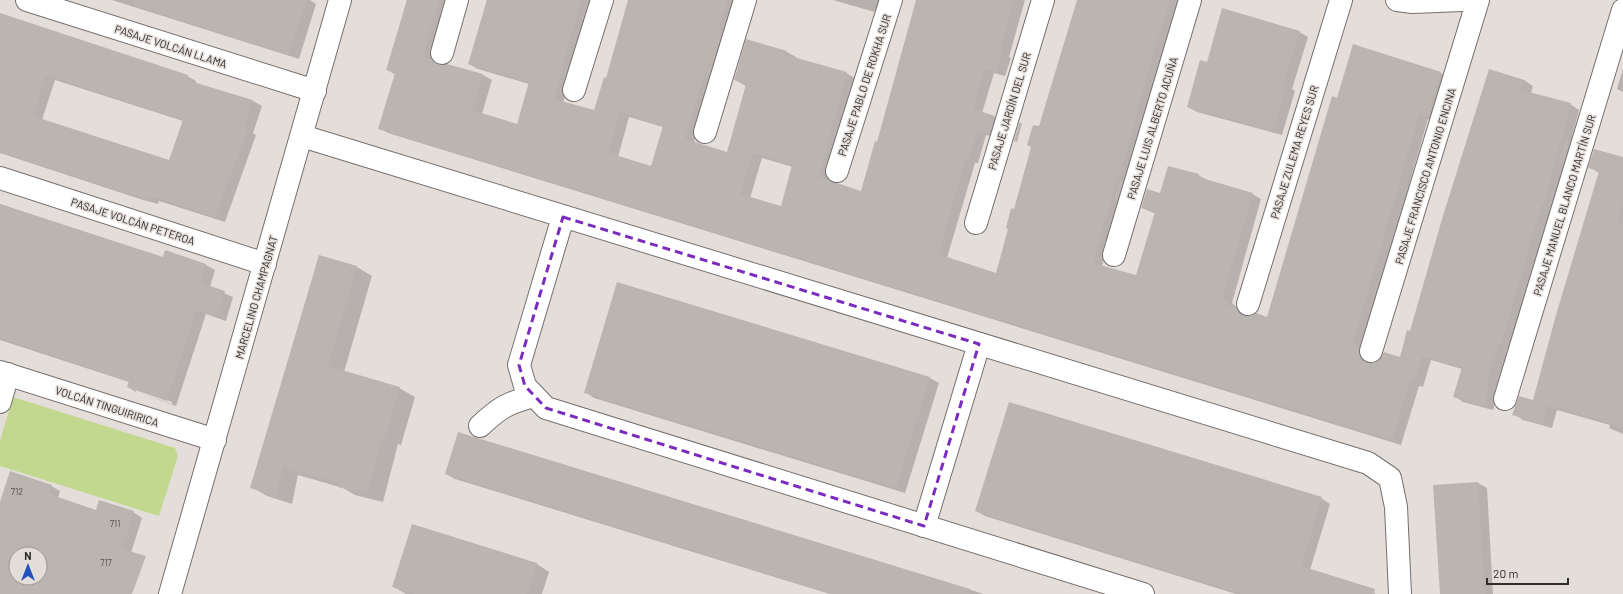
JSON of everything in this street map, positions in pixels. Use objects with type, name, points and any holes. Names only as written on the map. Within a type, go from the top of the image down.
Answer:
[{"type":"street","name":"PASAJE VOLCÁN LLAMA","points":[[27,0],[315,91]]},
{"type":"street","name":"MARCELINO CHAMPAGNAT","points":[[170,594],[340,0]]},
{"type":"street","points":[[442,52],[457,0]]},
{"type":"street","points":[[574,90],[602,0]]},
{"type":"street","points":[[705,132],[745,0]]},
{"type":"street","name":"PASAJE PABLO DE ROKHA SUR","points":[[837,171],[891,0]]},
{"type":"street","name":"PASAJE JARDÍN DEL SUR","points":[[976,223],[1043,0]]},
{"type":"street","name":"PASAJE LUIS ALBERTO ACUÑA","points":[[1114,255],[1190,0]]},
{"type":"street","name":"PASAJE ZULEMA REYES SUR","points":[[1248,304],[1341,0]]},
{"type":"street","points":[[1397,0],[1413,2],[1462,0]]},
{"type":"street","name":"PASAJE FRANCISCO ANTONIO ENCINA","points":[[1371,351],[1478,0]]},
{"type":"street","name":"PASAJE MANUEL BLANCO MARTÍN SUR","points":[[1505,399],[1623,10]]},
{"type":"street","points":[[302,136],[1368,463],[1390,478],[1396,507],[1400,594]]},
{"type":"street","name":"PASAJE VOLCÁN PETEROA","points":[[0,178],[265,264]]},
{"type":"street","points":[[563,217],[519,365],[525,386],[546,408],[1143,594]]},
{"type":"street","points":[[924,526],[979,344]]},
{"type":"street","points":[[0,402],[4,373]]},
{"type":"street","name":"VOLCÁN TINGUIRIRICA","points":[[4,373],[214,440]]},
{"type":"street","points":[[480,426],[498,409],[512,402],[534,396]]},
{"type":"highlighted area","points":[[563,217],[979,344],[924,526],[546,408],[525,386],[519,365]]},
{"type":"green space","points":[[13,397],[175,448],[178,456],[159,516],[0,466],[0,441]]},
{"type":"building","points":[[134,0],[307,0],[289,55],[133,5]]},
{"type":"building","points":[[407,0],[440,0],[422,57],[432,60],[439,65],[447,64],[483,74],[472,110],[517,124],[529,82],[468,64],[487,0],[581,0],[554,99],[594,110],[604,77],[606,78],[628,0],[728,0],[720,25],[720,31],[722,32],[710,74],[705,72],[685,139],[727,152],[746,84],[734,80],[746,39],[787,51],[786,55],[847,72],[819,177],[861,191],[875,141],[877,142],[916,0],[1014,0],[1000,51],[1002,52],[996,72],[985,69],[973,109],[995,116],[989,135],[976,131],[969,159],[966,158],[938,254],[996,273],[1008,229],[1006,228],[1011,208],[1014,209],[1031,147],[1027,145],[1033,125],[1039,126],[1077,0],[1170,0],[1142,93],[1120,176],[1118,175],[1093,263],[1136,275],[1155,212],[1141,208],[1147,189],[1160,193],[1168,166],[1199,174],[1198,177],[1253,193],[1222,299],[1229,300],[1227,305],[1236,308],[1239,313],[1245,316],[1250,316],[1256,313],[1267,317],[1332,96],[1337,98],[1353,44],[1441,72],[1428,117],[1419,115],[1353,343],[1360,346],[1359,354],[1362,360],[1368,363],[1373,363],[1379,360],[1384,352],[1400,357],[1407,330],[1410,331],[1442,219],[1489,69],[1524,80],[1521,90],[1571,103],[1544,205],[1542,204],[1501,344],[1499,344],[1486,385],[1489,386],[1484,406],[1453,397],[1462,367],[1422,356],[1414,382],[1410,381],[1392,440],[378,129],[395,73],[386,70]],"holes":[[[620,112],[663,126],[651,166],[609,153]],[[753,153],[792,165],[781,206],[740,194]]]},
{"type":"building","points":[[1222,8],[1300,31],[1283,84],[1287,85],[1273,131],[1187,107],[1200,60],[1207,62]]},
{"type":"building","points":[[0,13],[188,75],[186,80],[253,100],[244,128],[248,129],[215,217],[150,196],[149,199],[130,194],[0,152]],"holes":[[[46,75],[183,120],[169,160],[33,116]]]},
{"type":"building","points":[[1019,123],[1022,123],[1017,142],[1014,141]]},
{"type":"building","points":[[1565,140],[1570,142],[1564,161],[1559,159]]},
{"type":"building","points":[[1594,149],[1623,157],[1623,202],[1617,223],[1623,223],[1623,427],[1548,405],[1543,424],[1512,415],[1519,396],[1533,400],[1556,315],[1599,171],[1588,168]]},
{"type":"building","points":[[1120,181],[1123,182],[1117,201],[1114,200]]},
{"type":"building","points":[[0,204],[163,257],[165,250],[206,264],[201,283],[225,291],[216,317],[196,310],[167,401],[127,387],[129,381],[0,338]]},
{"type":"building","points":[[319,255],[357,266],[328,366],[400,387],[385,437],[383,436],[367,494],[338,487],[339,483],[283,467],[276,496],[250,488]]},
{"type":"building","points":[[617,282],[930,377],[896,488],[584,393]]},
{"type":"building","points":[[1009,402],[1322,497],[1301,566],[1375,589],[1374,594],[1242,594],[975,511]]},
{"type":"building","points":[[458,432],[970,589],[969,594],[833,594],[445,474]]},
{"type":"building","points":[[10,471],[52,485],[49,494],[96,510],[99,500],[134,511],[122,549],[146,556],[132,594],[0,594],[0,502]]},
{"type":"building","points":[[1478,482],[1485,594],[1440,594],[1433,485]]},
{"type":"building","points":[[412,524],[537,563],[527,594],[415,594],[392,587]]}]
